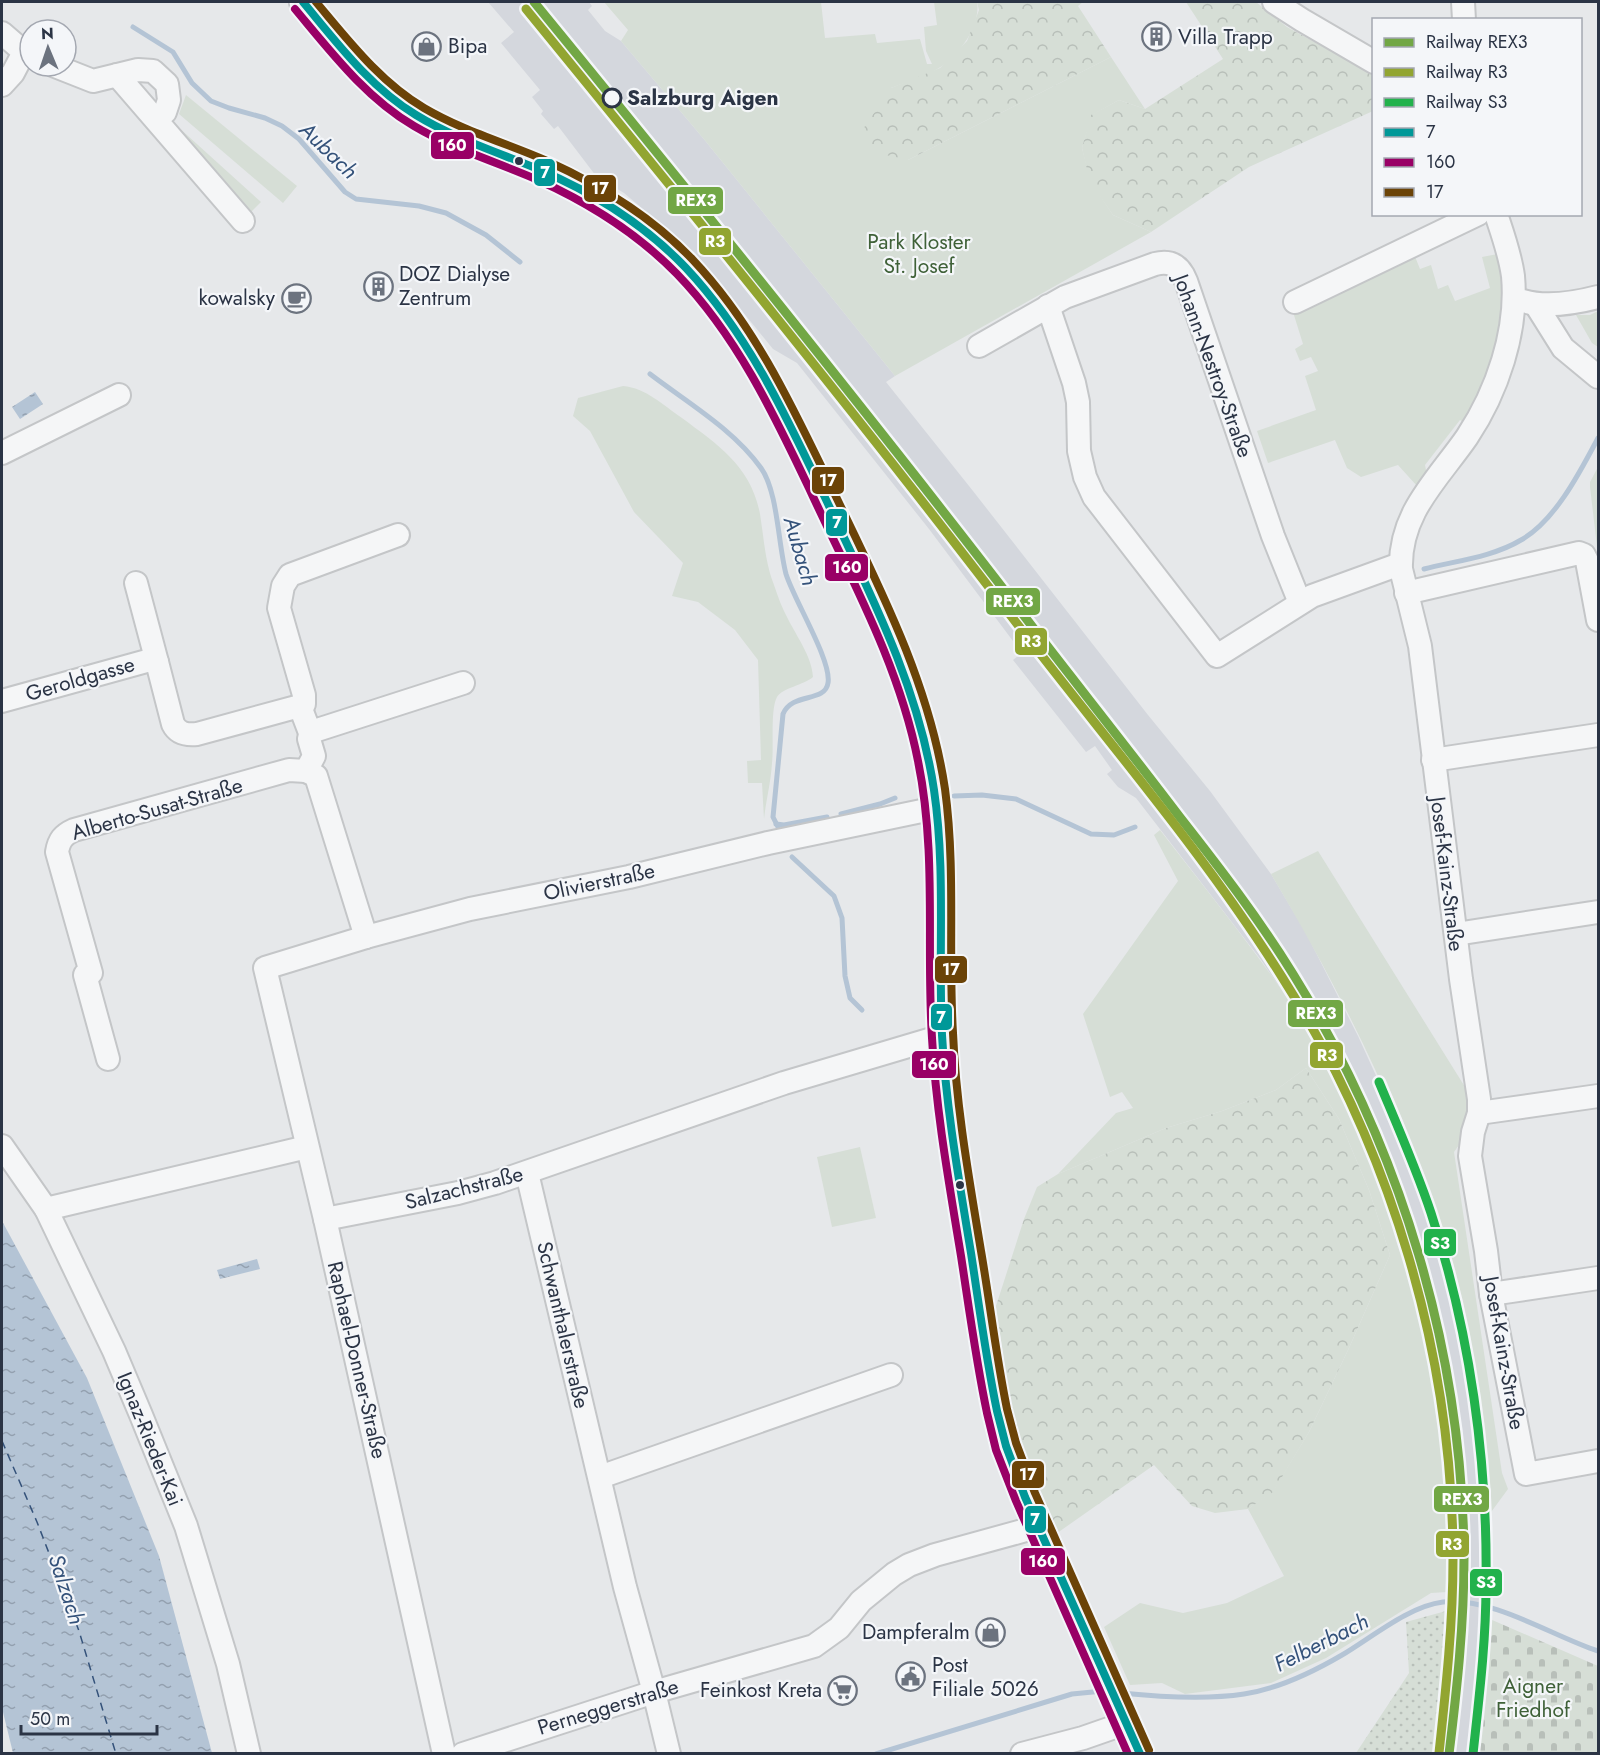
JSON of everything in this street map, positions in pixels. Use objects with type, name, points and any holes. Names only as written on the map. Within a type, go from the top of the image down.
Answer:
[{"type":"main road","points":[[303,2],[356,65],[404,107],[454,135],[540,170],[609,204],[660,242],[679,260],[724,315],[770,386],[889,634],[921,726],[929,759],[936,808],[941,859],[942,1036],[984,1350],[1003,1438],[1019,1484],[1140,1754]]},
{"type":"street","points":[[1274,2],[1372,61]]},
{"type":"street","points":[[1463,2],[1464,18]]},
{"type":"street","points":[[2,33],[18,46]]},
{"type":"street","points":[[2,85],[18,66]]},
{"type":"street","points":[[78,75],[93,81],[138,70],[153,71],[167,84],[169,100],[165,112]]},
{"type":"street","points":[[117,75],[243,221]]},
{"type":"street","points":[[1295,302],[1474,216]]},
{"type":"street","name":"Josef-Kainz-Straße","points":[[1497,216],[1510,256],[1513,298],[1505,350],[1491,393],[1467,436],[1418,502],[1407,532],[1400,564],[1420,646],[1479,1113],[1473,1132],[1470,1156],[1491,1294],[1526,1474],[1599,1461]]},
{"type":"street","name":"Johann-Nestroy-Straße","points":[[979,346],[1065,297],[1155,264],[1167,262],[1180,269],[1273,536],[1300,603]]},
{"type":"street","points":[[1513,298],[1536,305],[1582,301],[1599,297]]},
{"type":"street","points":[[1536,305],[1563,348],[1599,377]]},
{"type":"street","points":[[1048,306],[1074,383],[1078,402],[1079,451],[1085,477],[1094,497],[1217,656],[1300,603],[1400,564]]},
{"type":"street","points":[[2,453],[119,395]]},
{"type":"street","points":[[366,937],[316,776],[306,771],[314,756],[309,739],[311,731],[301,709],[304,704],[304,695],[279,608],[283,586],[290,575],[398,535]]},
{"type":"street","points":[[1406,593],[1578,553],[1584,555],[1587,561],[1599,620]]},
{"type":"street","name":"Geroldgasse","points":[[136,583],[176,729],[182,733],[197,734],[297,707],[301,709]]},
{"type":"street","name":"Geroldgasse","points":[[2,701],[150,659],[157,662]]},
{"type":"street","points":[[311,731],[463,683]]},
{"type":"street","points":[[1433,760],[1599,735]]},
{"type":"street","name":"Alberto-Susat-Straße","points":[[108,1059],[85,975],[91,973],[57,852],[59,842],[64,835],[74,830],[289,770],[306,771]]},
{"type":"street","name":"Olivierstraße","points":[[265,968],[366,937],[470,909],[629,877],[768,843],[936,808]]},
{"type":"street","points":[[1456,934],[1599,912]]},
{"type":"street","name":"Raphael-Donner-Straße","points":[[265,968],[325,1219],[444,1754]]},
{"type":"street","name":"Salzachstraße","points":[[325,1219],[458,1193],[527,1173],[784,1083],[942,1036]]},
{"type":"street","points":[[1479,1113],[1599,1096]]},
{"type":"street","name":"Ignaz-Rieder-Kai","points":[[2,1146],[46,1209],[114,1351],[186,1526],[228,1664],[249,1754]]},
{"type":"street","points":[[46,1209],[307,1147]]},
{"type":"street","name":"Schwanthalerstraße","points":[[527,1173],[625,1587],[669,1754]]},
{"type":"street","points":[[1491,1294],[1599,1278]]},
{"type":"street","points":[[600,1477],[891,1375]]},
{"type":"street","name":"Perneggerstraße","points":[[462,1754],[654,1692],[814,1646],[839,1628],[861,1601],[909,1565],[934,1555],[1039,1528]]},
{"type":"street","points":[[1022,1754],[1083,1738],[1115,1701]]},
{"type":"shaded area","points":[[488,2],[589,2],[592,6],[588,10],[605,31],[621,41],[703,138],[895,376],[886,382],[1210,791],[1271,874],[1306,933],[1358,1036],[1403,1135],[1436,1231],[1464,1347],[1486,1519],[1488,1587],[1483,1594],[1482,1646],[1470,1753],[1435,1753],[1446,1645],[1449,1539],[1444,1450],[1367,1142],[1349,1102],[1314,1037],[1261,960],[1136,798],[1118,787],[1107,774],[1112,770],[1095,746],[1086,752],[1013,660],[1022,653],[929,529],[797,363],[773,349],[695,253],[624,193],[596,176],[558,126],[554,129],[541,114],[543,111],[532,97],[540,90],[501,43],[514,32]]},
{"type":"green space","name":"Park Kloster St. Josef","points":[[604,2],[821,2],[825,38],[875,34],[877,43],[920,39],[927,64],[932,64],[926,51],[924,27],[937,25],[934,2],[977,2],[976,20],[972,30],[961,48],[947,63],[934,71],[891,88],[908,160],[1111,57],[1145,109],[1119,100],[1092,115],[1082,148],[1091,182],[1113,215],[1151,232],[895,376],[703,138],[621,41],[628,30]]},
{"type":"green space","points":[[977,2],[1083,2],[1078,6],[1111,57],[908,160],[868,151],[861,132],[891,88],[940,68],[967,41],[979,10]]},
{"type":"green space","points":[[1186,2],[1256,2],[1287,27],[1372,73],[1372,111],[1249,167],[1151,232],[1113,215],[1090,182],[1082,148],[1091,115],[1119,100],[1145,109],[1223,59]]},
{"type":"green space","points":[[186,95],[297,186],[283,203],[179,114]]},
{"type":"green space","points":[[156,107],[261,202],[246,217]]},
{"type":"green space","points":[[1503,253],[1508,314],[1470,426],[1460,420],[1425,465],[1428,480],[1417,486],[1398,465],[1361,477],[1347,468],[1335,440],[1268,463],[1257,431],[1316,410],[1305,376],[1318,371],[1311,357],[1300,361],[1295,349],[1303,344],[1293,312],[1414,254],[1420,269],[1431,265],[1438,289],[1448,285],[1455,301],[1490,288],[1482,257]]},
{"type":"green space","points":[[1598,311],[1598,347],[1592,343],[1576,315],[1590,315]]},
{"type":"green space","points":[[623,386],[639,390],[661,403],[720,448],[741,470],[756,497],[765,550],[777,594],[810,662],[813,677],[783,691],[775,703],[773,756],[764,819],[762,783],[748,783],[747,761],[761,760],[758,660],[735,630],[698,602],[672,596],[683,563],[634,512],[590,431],[573,416],[578,398]]},
{"type":"green space","points":[[1598,467],[1598,555],[1590,482]]},
{"type":"green space","points":[[1160,830],[1252,949],[1311,1032],[1348,1100],[1377,1166],[1400,1235],[1419,1305],[1433,1377],[1443,1449],[1447,1521],[1447,1592],[1431,1593],[1326,1658],[1271,1683],[1185,1694],[1162,1683],[1130,1685],[1104,1627],[1140,1603],[1183,1613],[1227,1603],[1284,1576],[1248,1509],[1273,1491],[1309,1432],[1390,1255],[1369,1190],[1339,1119],[1306,1068],[1276,1090],[1222,1111],[1166,1128],[1058,1174],[1116,1113],[1133,1108],[1122,1092],[1110,1097],[1083,1014],[1178,881],[1154,835]]},
{"type":"green space","points":[[1318,851],[1465,1087],[1468,1114],[1466,1129],[1454,1152],[1502,1473],[1508,1489],[1486,1519],[1473,1411],[1461,1339],[1445,1268],[1422,1186],[1386,1094],[1365,1048],[1343,1003],[1271,874]]},
{"type":"green space","points":[[1306,1068],[1339,1119],[1369,1190],[1390,1255],[1309,1432],[1273,1492],[1248,1509],[1215,1513],[1192,1506],[1154,1465],[1053,1536],[1014,1431],[996,1306],[1024,1219],[1037,1187],[1058,1174],[1166,1128],[1222,1111],[1276,1090]]},
{"type":"green space","points":[[860,1147],[876,1218],[832,1227],[817,1157]]},
{"type":"green space","points":[[1446,1611],[1446,1645],[1435,1753],[1356,1753],[1409,1673],[1406,1622]]},
{"type":"green space","name":"Aigner Friedhof","points":[[1483,1616],[1598,1666],[1598,1753],[1470,1753],[1482,1646]]},
{"type":"water","points":[[35,392],[43,404],[20,419],[12,407]]},
{"type":"water","name":"Salzach","points":[[2,1221],[87,1378],[159,1556],[212,1753],[13,1753],[2,1708]]},
{"type":"water","points":[[257,1259],[260,1269],[220,1279],[217,1270]]},
{"type":"waterway","name":"Aubach","points":[[133,27],[173,52],[192,83],[211,101],[265,118],[282,126],[299,139],[345,192],[356,199],[419,206],[446,213],[486,235],[520,262]]},
{"type":"waterway","name":"Aubach","points":[[650,374],[724,429],[750,454],[767,478],[774,504],[786,574],[819,646],[828,673],[826,689],[815,696],[793,703],[783,714],[773,817],[778,827]]},
{"type":"waterway","points":[[1424,569],[1498,551],[1533,532],[1566,495],[1598,438]]},
{"type":"waterway","points":[[954,796],[982,795],[1016,799],[1091,834],[1114,835],[1135,827]]},
{"type":"waterway","points":[[841,814],[895,798]]},
{"type":"waterway","points":[[776,824],[784,825],[827,817]]},
{"type":"waterway","name":"Aubach","points":[[792,857],[834,896],[842,918],[845,976],[850,998],[862,1010]]},
{"type":"waterway","name":"Felberbach","points":[[1121,1693],[1167,1697],[1214,1697],[1256,1692],[1295,1679],[1331,1661],[1404,1616],[1443,1602],[1482,1605],[1502,1611],[1598,1651]]},
{"type":"waterway","name":"Felberbach","points":[[876,1754],[1072,1694],[1103,1691]]},
{"type":"ferry route","points":[[2,1441],[37,1522],[79,1631],[116,1754]]},
{"type":"rail line","name":"REX3","points":[[534,2],[845,387],[1209,854],[1280,954],[1331,1041],[1365,1110],[1394,1181],[1419,1254],[1438,1329],[1452,1405],[1461,1482],[1464,1559],[1460,1656],[1449,1754]]},
{"type":"rail line","name":"R3","points":[[526,9],[836,392],[1188,842],[1252,931],[1321,1043],[1355,1112],[1384,1183],[1408,1256],[1428,1331],[1442,1406],[1450,1482],[1453,1583],[1447,1680],[1439,1753]]},
{"type":"rail line","name":"S3","points":[[1379,1082],[1419,1180],[1445,1258],[1474,1397],[1484,1492],[1486,1607],[1473,1754]]},
{"type":"transit line","name":"7","points":[[303,2],[369,78],[399,104],[446,131],[580,189],[636,224],[670,252],[709,294],[749,351],[814,474],[892,644],[906,680],[927,753],[938,820],[940,851],[941,1004],[947,1090],[997,1411],[1006,1446],[1025,1497],[1140,1754]]},
{"type":"transit line","name":"17","points":[[316,2],[366,60],[408,98],[469,130],[547,161],[587,181],[643,216],[677,244],[717,287],[758,346],[793,408],[857,539],[889,608],[917,679],[938,752],[945,789],[950,850],[952,1003],[957,1088],[1007,1409],[1016,1443],[1035,1493],[1149,1750]]},
{"type":"transit line","name":"160","points":[[295,9],[350,73],[397,115],[444,142],[538,180],[576,199],[612,220],[662,259],[698,298],[735,348],[752,375],[795,459],[886,655],[910,725],[918,761],[927,830],[930,1003],[940,1120],[976,1354],[996,1450],[1016,1501],[1128,1754]]},
{"type":"place","name":"Villa Trapp","points":[[1157,37]]},
{"type":"place","name":"Bipa","points":[[427,46]]},
{"type":"place","name":"Salzburg Aigen","points":[[612,98]]},
{"type":"place","name":"DOZ Dialyse Zentrum","points":[[378,286]]},
{"type":"place","name":"kowalsky","points":[[296,298]]},
{"type":"place","name":"Dampferalm","points":[[991,1632]]},
{"type":"place","name":"Post Filiale 5026","points":[[911,1677]]},
{"type":"place","name":"Feinkost Kreta","points":[[843,1690]]}]
